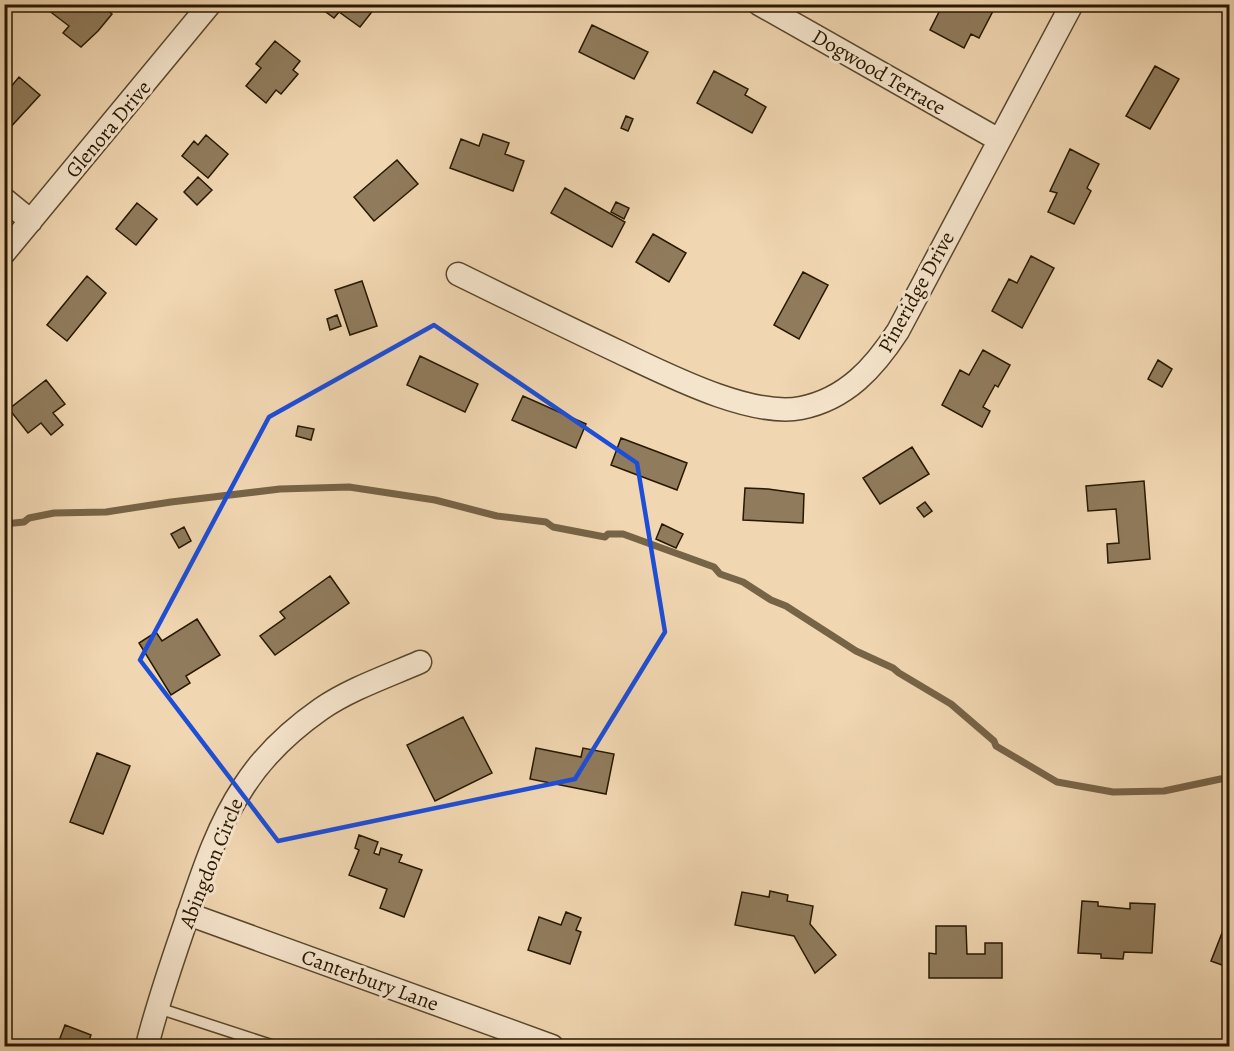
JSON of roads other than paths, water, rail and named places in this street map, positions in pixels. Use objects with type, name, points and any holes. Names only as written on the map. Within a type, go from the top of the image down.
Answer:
[{"type":"street","name":"Glenora Drive","points":[[4,253],[210,4]]},
{"type":"street","name":"Dogwood Terrace","points":[[759,4],[999,140]]},
{"type":"street","name":"Pineridge Drive","points":[[458,274],[679,380],[735,401],[763,408],[786,410],[823,401],[843,391],[863,376],[883,355],[898,332],[1072,4]]},
{"type":"street","points":[[4,199],[30,221]]},
{"type":"street","name":"Abingdon Circle","points":[[147,1047],[203,871],[223,822],[244,786],[271,751],[286,736],[331,702],[420,662]]},
{"type":"street","name":"Canterbury Lane","points":[[188,914],[552,1047]]},
{"type":"lane","points":[[158,1008],[274,1047]]},
{"type":"waterway","points":[[4,524],[24,522],[29,518],[54,513],[106,512],[280,489],[349,487],[435,500],[497,516],[546,522],[553,527],[605,537],[608,534],[623,534],[714,567],[720,574],[743,582],[771,600],[786,606],[856,651],[893,668],[951,704],[994,741],[996,746],[1057,782],[1113,792],[1164,791],[1230,777]]}]
